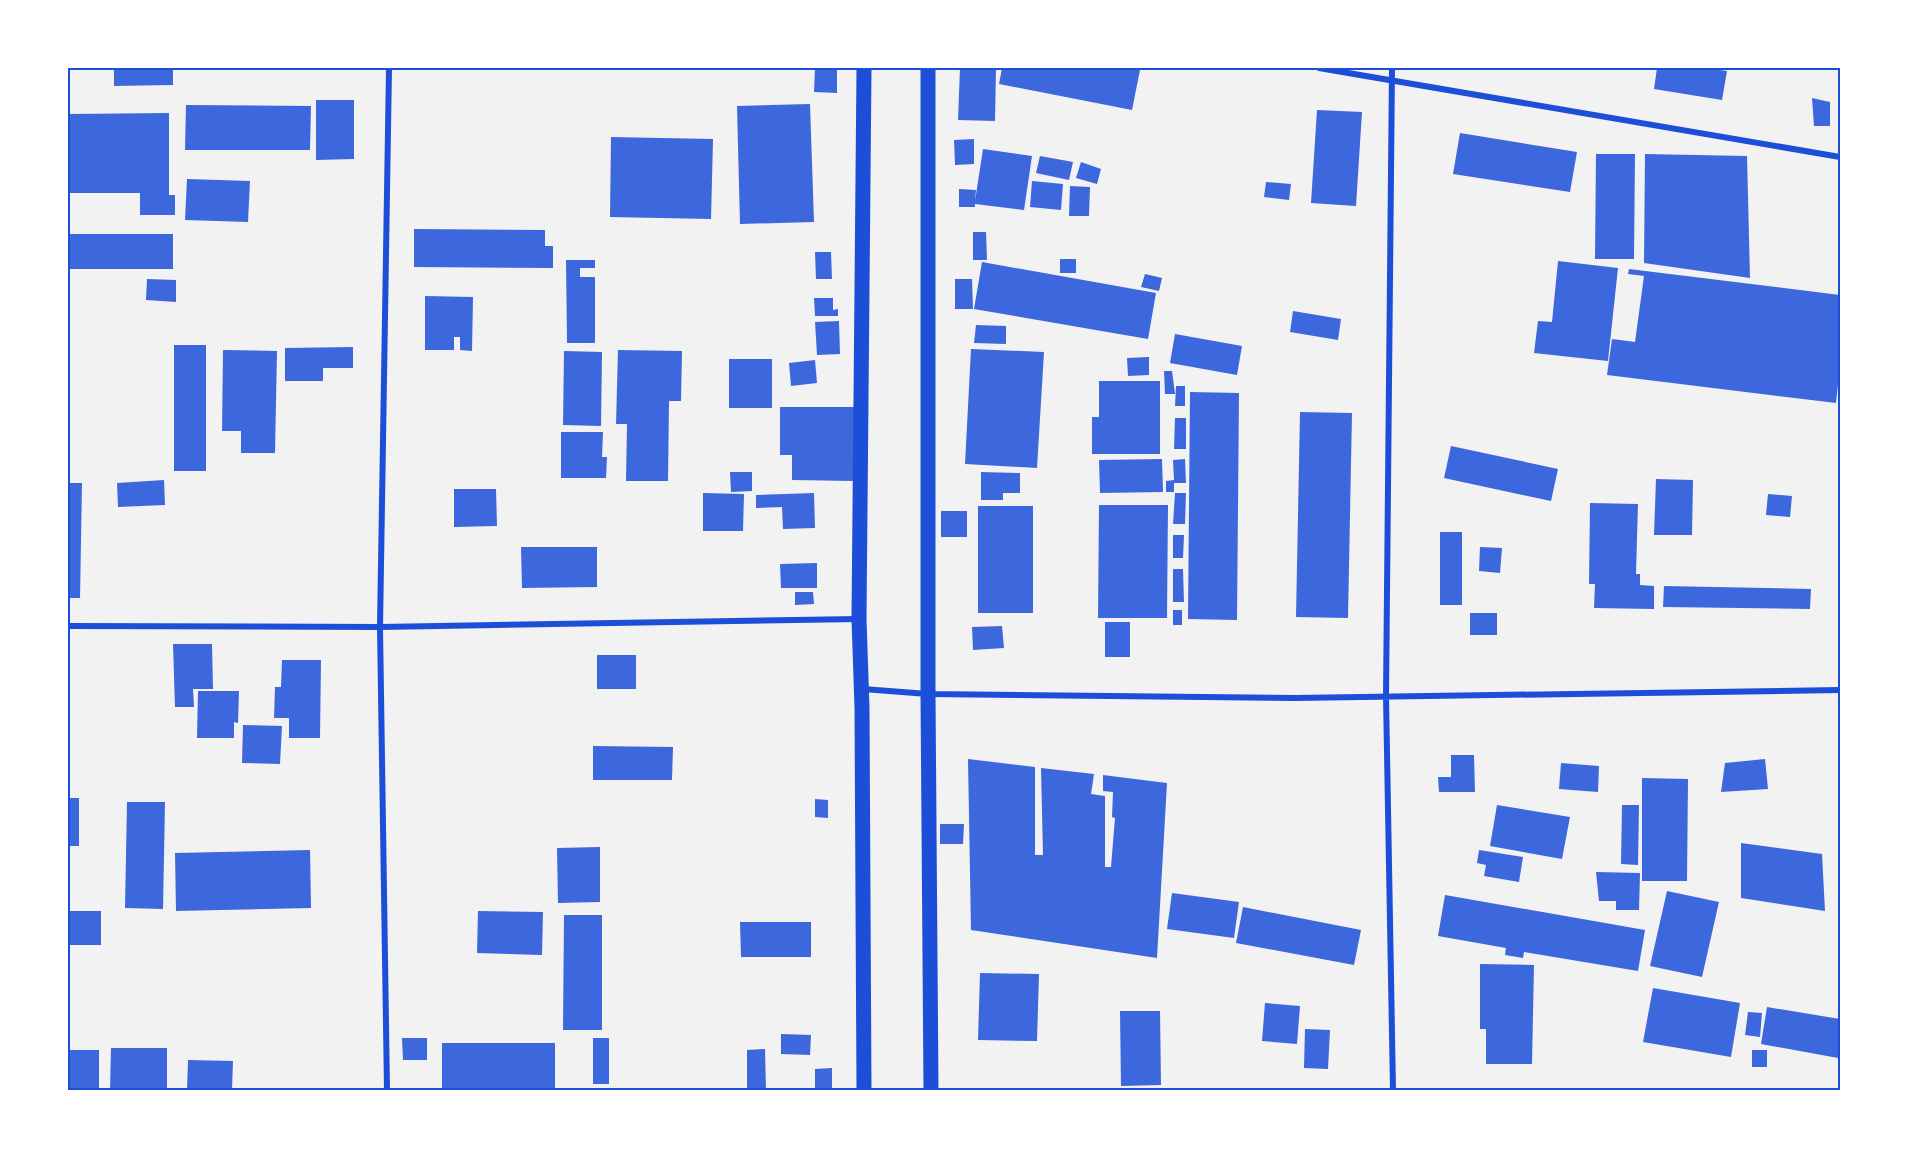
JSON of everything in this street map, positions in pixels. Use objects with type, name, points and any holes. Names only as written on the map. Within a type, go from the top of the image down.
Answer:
[{"type":"main road","points":[[864,68],[859,619],[864,1090]]},
{"type":"main road","points":[[928,68],[928,694],[931,1090]]},
{"type":"street","points":[[387,1090],[380,627],[389,68]]},
{"type":"street","points":[[1319,68],[1840,157]]},
{"type":"street","points":[[1392,68],[1386,696],[1393,1090]]},
{"type":"street","points":[[68,626],[380,627],[859,619]]},
{"type":"street","points":[[860,689],[928,694],[1295,698],[1840,690]]},
{"type":"building","points":[[114,68],[173,68],[173,85],[114,86]]},
{"type":"building","points":[[815,68],[837,68],[837,93],[814,92]]},
{"type":"building","points":[[960,68],[996,68],[995,121],[958,120]]},
{"type":"building","points":[[1002,68],[1127,68],[1140,70],[1132,110],[999,84]]},
{"type":"building","points":[[1657,68],[1707,68],[1727,71],[1722,100],[1654,89]]},
{"type":"building","points":[[1812,98],[1830,102],[1830,126],[1814,126]]},
{"type":"building","points":[[316,100],[354,100],[354,159],[316,160]]},
{"type":"building","points":[[810,104],[814,222],[740,224],[737,106]]},
{"type":"building","points":[[186,105],[311,106],[310,150],[185,150]]},
{"type":"building","points":[[1317,110],[1362,112],[1356,206],[1311,203]]},
{"type":"building","points":[[169,113],[169,195],[175,195],[175,215],[140,215],[140,193],[68,193],[68,114]]},
{"type":"building","points":[[1460,133],[1577,152],[1570,192],[1453,174]]},
{"type":"building","points":[[611,137],[713,139],[711,219],[610,217]]},
{"type":"building","points":[[974,139],[974,164],[955,165],[954,140]]},
{"type":"building","points":[[983,149],[1032,156],[1024,210],[975,204],[975,207],[959,207],[959,189],[976,190],[975,201]]},
{"type":"building","points":[[1596,154],[1635,154],[1634,259],[1595,259]]},
{"type":"building","points":[[1645,154],[1747,156],[1750,278],[1644,263]]},
{"type":"building","points":[[1040,156],[1073,162],[1069,180],[1036,173]]},
{"type":"building","points":[[1081,162],[1101,169],[1097,184],[1076,178]]},
{"type":"building","points":[[187,179],[250,181],[248,222],[185,220]]},
{"type":"building","points":[[1032,181],[1063,184],[1061,210],[1030,207]]},
{"type":"building","points":[[1266,182],[1291,184],[1289,200],[1264,197]]},
{"type":"building","points":[[1070,186],[1090,187],[1089,216],[1069,216]]},
{"type":"building","points":[[414,229],[545,230],[545,246],[553,246],[553,268],[414,267]]},
{"type":"building","points":[[973,232],[986,232],[987,260],[973,260]]},
{"type":"building","points":[[68,234],[173,234],[173,269],[68,269]]},
{"type":"building","points":[[815,252],[831,252],[832,279],[816,279]]},
{"type":"building","points":[[1060,259],[1076,259],[1076,273],[1060,273]]},
{"type":"building","points":[[566,260],[595,260],[595,268],[580,268],[580,277],[595,277],[595,343],[567,343]]},
{"type":"building","points":[[1558,261],[1618,268],[1608,361],[1534,353],[1538,321],[1552,322]]},
{"type":"building","points":[[982,262],[1156,293],[1148,339],[974,309]]},
{"type":"building","points":[[1629,269],[1840,295],[1840,367],[1836,403],[1607,375],[1612,339],[1635,342],[1644,276],[1628,274]]},
{"type":"building","points":[[1145,274],[1162,278],[1159,291],[1141,287]]},
{"type":"building","points":[[147,279],[176,280],[176,302],[146,300]]},
{"type":"building","points":[[955,279],[972,279],[973,309],[955,309]]},
{"type":"building","points":[[425,296],[473,297],[472,351],[460,350],[460,337],[454,337],[454,350],[425,350]]},
{"type":"building","points":[[814,298],[833,298],[833,310],[838,309],[838,316],[815,316]]},
{"type":"building","points":[[1293,311],[1341,319],[1338,340],[1290,332]]},
{"type":"building","points":[[839,321],[840,354],[817,355],[815,322]]},
{"type":"building","points":[[976,325],[1006,326],[1006,344],[974,343]]},
{"type":"building","points":[[1175,334],[1242,346],[1237,375],[1170,363]]},
{"type":"building","points":[[174,345],[206,345],[206,471],[174,471]]},
{"type":"building","points":[[353,347],[353,368],[323,368],[323,381],[285,381],[285,348]]},
{"type":"building","points":[[971,349],[1044,352],[1037,468],[965,464]]},
{"type":"building","points":[[223,350],[277,351],[275,453],[241,453],[241,431],[222,431]]},
{"type":"building","points":[[618,350],[682,351],[681,401],[669,401],[668,481],[626,481],[627,424],[616,424]]},
{"type":"building","points":[[564,351],[602,352],[601,426],[563,425]]},
{"type":"building","points":[[1149,357],[1149,375],[1128,376],[1127,358]]},
{"type":"building","points":[[729,359],[772,359],[772,408],[729,408]]},
{"type":"building","points":[[815,360],[817,383],[791,386],[789,363]]},
{"type":"building","points":[[1164,371],[1172,371],[1175,394],[1165,394]]},
{"type":"building","points":[[1099,381],[1160,381],[1160,454],[1092,454],[1092,417],[1099,417]]},
{"type":"building","points":[[1176,386],[1185,386],[1185,406],[1175,406]]},
{"type":"building","points":[[1190,392],[1239,393],[1237,620],[1188,619]]},
{"type":"building","points":[[780,407],[854,407],[854,481],[792,480],[792,455],[780,455]]},
{"type":"building","points":[[1300,412],[1352,413],[1348,618],[1296,617]]},
{"type":"building","points":[[1175,418],[1186,418],[1186,449],[1174,449]]},
{"type":"building","points":[[561,432],[603,432],[602,457],[607,457],[606,478],[561,478]]},
{"type":"building","points":[[1451,446],[1558,469],[1551,501],[1444,478]]},
{"type":"building","points":[[1162,459],[1163,492],[1100,493],[1099,460]]},
{"type":"building","points":[[1185,459],[1186,483],[1174,483],[1174,492],[1166,492],[1166,481],[1174,480],[1173,460]]},
{"type":"building","points":[[730,472],[752,472],[752,491],[731,492]]},
{"type":"building","points":[[981,472],[1020,473],[1020,493],[1003,493],[1003,500],[981,500]]},
{"type":"building","points":[[1656,479],[1693,480],[1692,535],[1654,535]]},
{"type":"building","points":[[164,480],[165,505],[118,507],[117,483]]},
{"type":"building","points":[[68,483],[82,483],[80,598],[68,598]]},
{"type":"building","points":[[454,489],[496,489],[497,526],[454,527]]},
{"type":"building","points":[[703,493],[744,494],[743,531],[703,531]]},
{"type":"building","points":[[814,493],[815,528],[783,529],[782,507],[756,508],[756,495]]},
{"type":"building","points":[[1175,493],[1186,493],[1185,524],[1173,524]]},
{"type":"building","points":[[1768,494],[1792,496],[1790,517],[1766,515]]},
{"type":"building","points":[[1590,503],[1638,504],[1636,574],[1640,574],[1640,585],[1654,586],[1654,609],[1594,608],[1595,584],[1589,584]]},
{"type":"building","points":[[1099,505],[1168,505],[1167,618],[1098,618]]},
{"type":"building","points":[[978,506],[1033,506],[1033,613],[978,613]]},
{"type":"building","points":[[941,511],[967,511],[967,537],[941,537]]},
{"type":"building","points":[[1440,532],[1462,532],[1462,605],[1440,605]]},
{"type":"building","points":[[1173,535],[1184,535],[1183,558],[1173,558]]},
{"type":"building","points":[[521,547],[597,547],[597,587],[522,588]]},
{"type":"building","points":[[1480,547],[1502,548],[1500,573],[1479,571]]},
{"type":"building","points":[[817,563],[817,588],[781,588],[780,564]]},
{"type":"building","points":[[1173,569],[1183,569],[1184,602],[1173,602]]},
{"type":"building","points":[[1664,586],[1811,589],[1810,609],[1663,607]]},
{"type":"building","points":[[795,592],[813,592],[814,604],[795,605]]},
{"type":"building","points":[[1173,610],[1182,610],[1182,625],[1173,625]]},
{"type":"building","points":[[1470,613],[1497,613],[1497,635],[1470,635]]},
{"type":"building","points":[[1105,622],[1130,622],[1130,657],[1105,657]]},
{"type":"building","points":[[1002,626],[1004,648],[973,650],[972,627]]},
{"type":"building","points":[[173,644],[212,644],[213,689],[193,689],[194,707],[175,707]]},
{"type":"building","points":[[597,655],[636,655],[636,689],[597,689]]},
{"type":"building","points":[[282,660],[321,660],[320,738],[289,738],[289,718],[274,718],[275,687],[281,687]]},
{"type":"building","points":[[198,691],[239,691],[238,723],[234,722],[234,738],[197,738]]},
{"type":"building","points":[[243,725],[282,726],[280,764],[242,763]]},
{"type":"building","points":[[593,746],[673,747],[672,780],[593,780]]},
{"type":"building","points":[[1451,755],[1474,755],[1475,792],[1439,792],[1438,777],[1451,777]]},
{"type":"building","points":[[968,759],[1035,767],[1035,855],[1043,855],[1041,768],[1094,774],[1091,794],[1105,796],[1105,867],[1111,867],[1115,818],[1112,817],[1113,792],[1103,791],[1103,775],[1167,783],[1157,958],[971,930]]},
{"type":"building","points":[[1765,759],[1768,789],[1721,792],[1725,763]]},
{"type":"building","points":[[1561,763],[1599,766],[1598,792],[1559,789]]},
{"type":"building","points":[[1642,778],[1688,779],[1687,881],[1642,881]]},
{"type":"building","points":[[68,798],[79,798],[79,846],[68,846]]},
{"type":"building","points":[[815,799],[828,800],[828,818],[815,817]]},
{"type":"building","points":[[127,802],[165,802],[163,909],[125,908]]},
{"type":"building","points":[[1497,805],[1570,817],[1562,859],[1490,846]]},
{"type":"building","points":[[1622,805],[1639,805],[1638,865],[1621,864]]},
{"type":"building","points":[[940,824],[964,824],[963,844],[940,844]]},
{"type":"building","points":[[1741,843],[1822,854],[1825,911],[1741,898]]},
{"type":"building","points":[[600,847],[600,902],[558,903],[557,848]]},
{"type":"building","points":[[310,850],[311,908],[176,911],[175,853]]},
{"type":"building","points":[[1479,850],[1523,857],[1519,882],[1484,876],[1486,865],[1477,863]]},
{"type":"building","points":[[1596,872],[1640,873],[1639,910],[1616,910],[1616,901],[1599,901]]},
{"type":"building","points":[[1667,891],[1719,902],[1702,977],[1650,966]]},
{"type":"building","points":[[1172,893],[1239,902],[1234,938],[1167,929]]},
{"type":"building","points":[[1445,895],[1645,930],[1638,971],[1524,952],[1523,958],[1505,955],[1506,948],[1438,936]]},
{"type":"building","points":[[1243,907],[1361,930],[1354,965],[1236,943]]},
{"type":"building","points":[[68,911],[101,911],[101,945],[68,945]]},
{"type":"building","points":[[478,911],[543,912],[542,955],[477,953]]},
{"type":"building","points":[[564,915],[602,915],[602,1030],[563,1030]]},
{"type":"building","points":[[740,922],[811,922],[811,957],[741,957]]},
{"type":"building","points":[[1480,964],[1534,965],[1532,1064],[1486,1064],[1486,1029],[1480,1029]]},
{"type":"building","points":[[980,973],[1039,974],[1037,1041],[978,1040]]},
{"type":"building","points":[[1653,988],[1740,1003],[1731,1057],[1643,1042]]},
{"type":"building","points":[[1265,1003],[1300,1006],[1297,1044],[1262,1041]]},
{"type":"building","points":[[1767,1007],[1840,1019],[1838,1058],[1761,1044]]},
{"type":"building","points":[[1120,1011],[1160,1011],[1161,1085],[1121,1086]]},
{"type":"building","points":[[1748,1012],[1762,1013],[1760,1037],[1745,1035]]},
{"type":"building","points":[[1305,1029],[1330,1030],[1328,1069],[1304,1068]]},
{"type":"building","points":[[781,1034],[811,1035],[810,1055],[781,1054]]},
{"type":"building","points":[[402,1038],[427,1038],[427,1060],[403,1060]]},
{"type":"building","points":[[593,1038],[609,1038],[609,1084],[593,1084]]},
{"type":"building","points":[[442,1043],[555,1043],[555,1090],[442,1090]]},
{"type":"building","points":[[111,1048],[167,1048],[167,1090],[110,1090]]},
{"type":"building","points":[[765,1049],[766,1090],[747,1090],[747,1050]]},
{"type":"building","points":[[68,1050],[99,1050],[99,1090],[68,1090]]},
{"type":"building","points":[[1752,1050],[1767,1050],[1767,1067],[1752,1067]]},
{"type":"building","points":[[188,1060],[233,1061],[232,1090],[187,1090]]},
{"type":"building","points":[[832,1068],[832,1090],[815,1090],[815,1069]]}]
